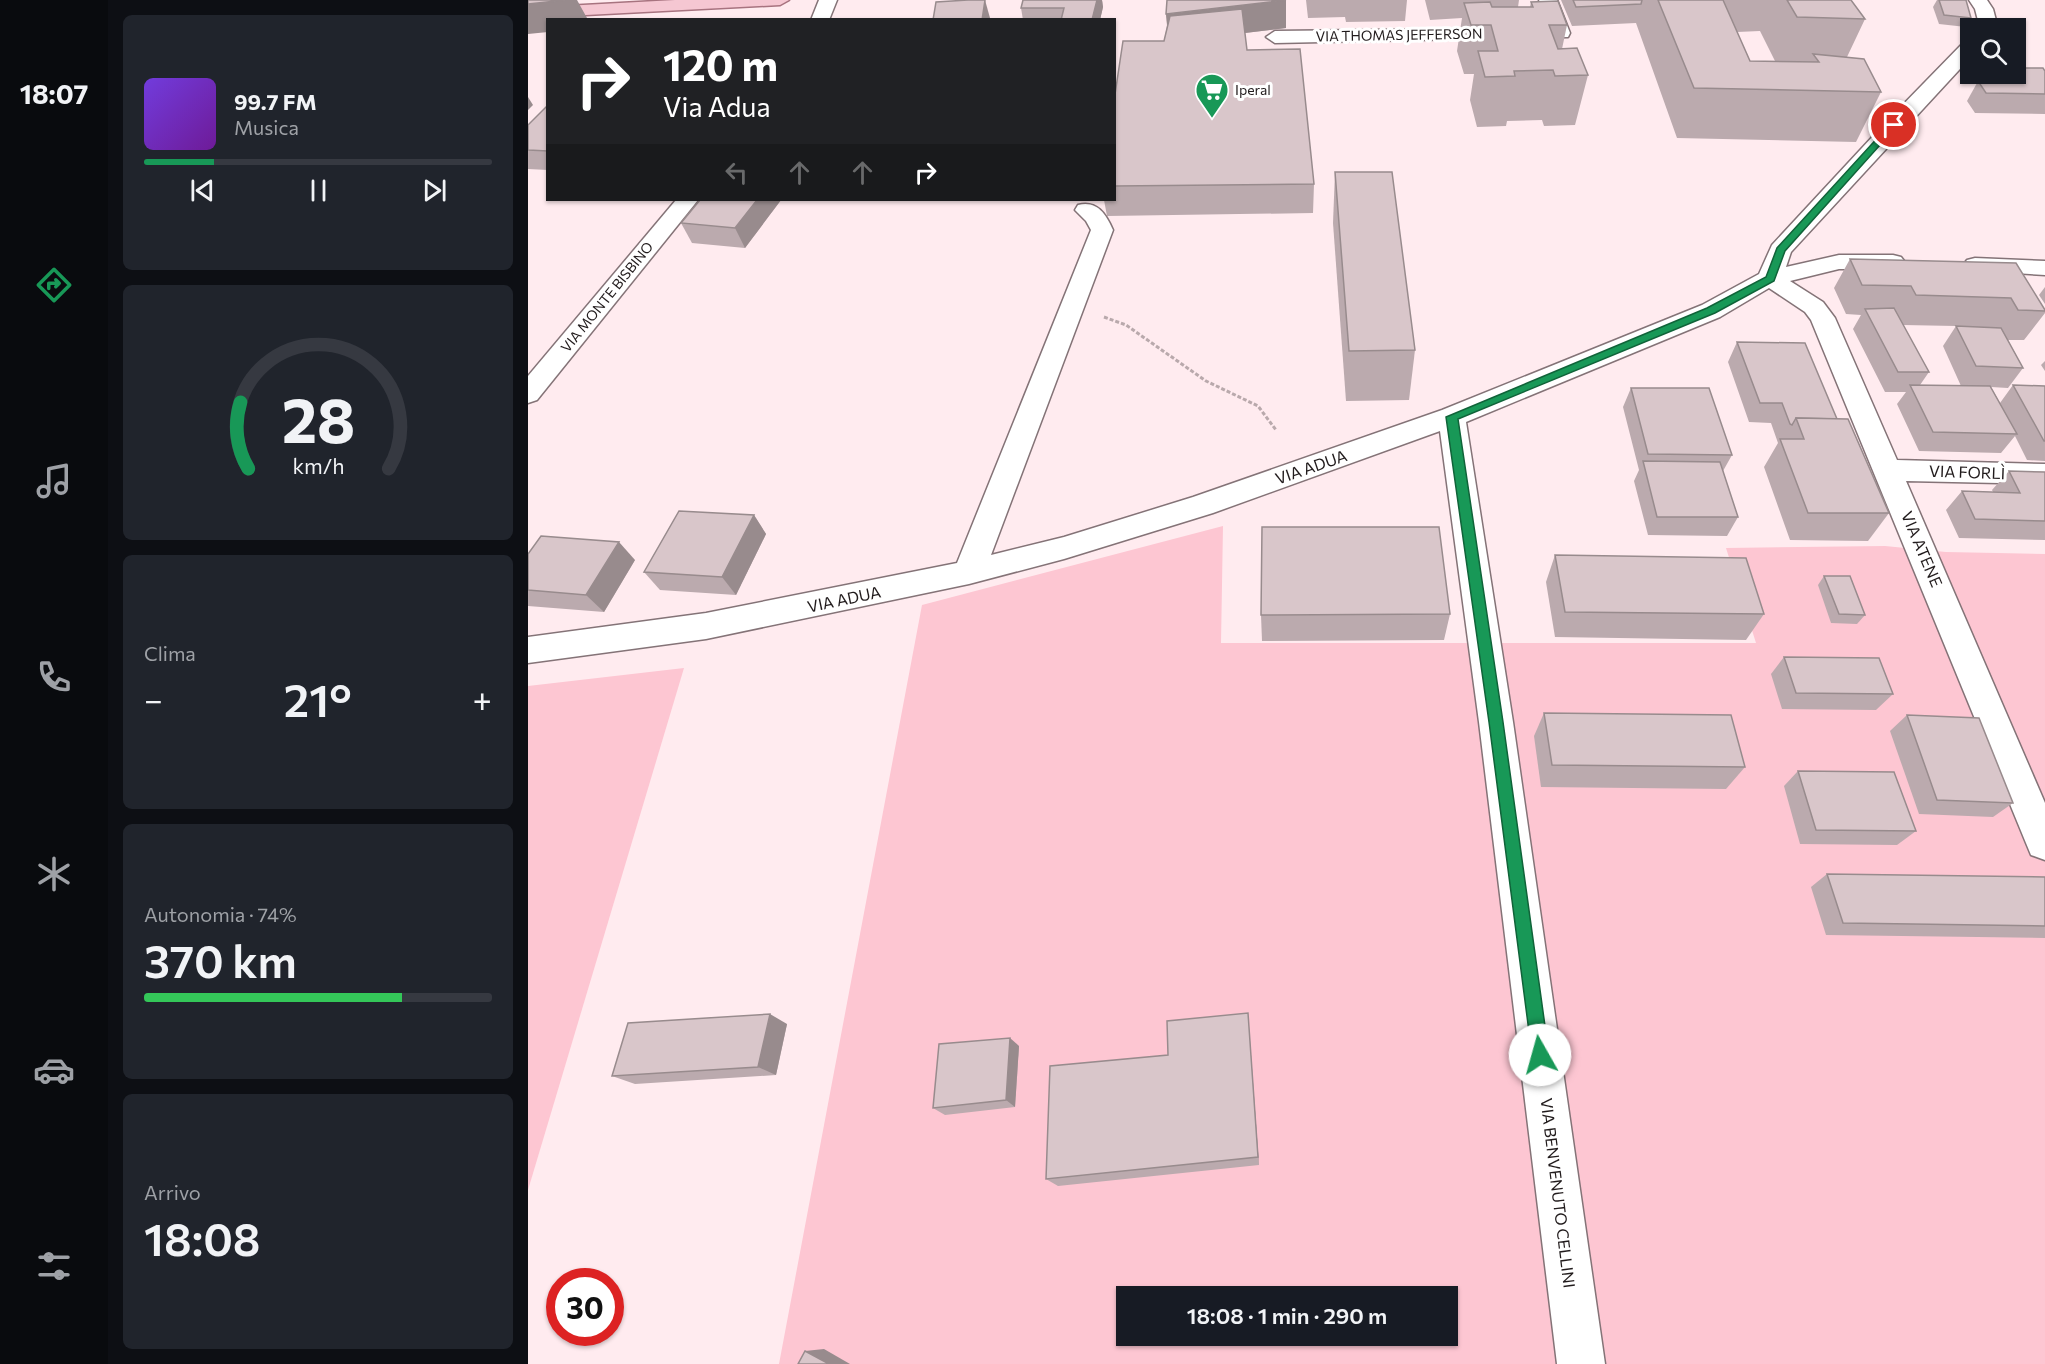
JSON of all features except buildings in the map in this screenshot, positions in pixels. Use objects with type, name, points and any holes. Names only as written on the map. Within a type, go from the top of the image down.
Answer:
[{"type":"main road","points":[[528,14],[719,0]]},
{"type":"main road","points":[[689,3],[780,0]]},
{"type":"street","points":[[821,18],[828,0]]},
{"type":"street","name":"VIA THOMAS JEFFERSON","points":[[1275,37],[1561,33],[1548,0]]},
{"type":"street","points":[[1978,0],[1986,18]]},
{"type":"street","points":[[1770,278],[1780,250],[1894,125],[1960,57]]},
{"type":"street","name":"VIA MONTE BISBINO","points":[[528,394],[686,201]]},
{"type":"street","points":[[969,572],[1102,230],[1096,217],[1086,210]]},
{"type":"street","name":"VIA ADUA","points":[[528,650],[706,626],[969,572],[1154,522],[1452,417],[1711,310],[1770,278],[1839,262],[1920,263]]},
{"type":"street","points":[[1954,265],[2045,268]]},
{"type":"street","name":"VIA ATENE","points":[[1770,278],[1814,307],[1823,318],[1889,470],[2044,843]]},
{"type":"street","name":"VIA BENVENUTO CELLINI","points":[[1452,417],[1498,734],[1581,1364]]},
{"type":"street","name":"VIA FORLÌ","points":[[1889,470],[2045,474]]},
{"type":"path","points":[[1074,306],[1126,325],[1206,381],[1258,406],[1276,430]]},
{"type":"shaded area","points":[[1223,526],[1221,643],[1756,643],[1726,548],[1885,546],[1946,552],[2045,554],[2045,1364],[779,1364],[922,605]]},
{"type":"shaded area","points":[[684,668],[528,1190],[528,686]]},
{"type":"place","name":"Iperal","points":[[1212,119]]},
{"type":"route","points":[[1540,1055],[1496,722],[1452,417],[1711,310],[1770,278],[1780,250],[1894,125]]}]
